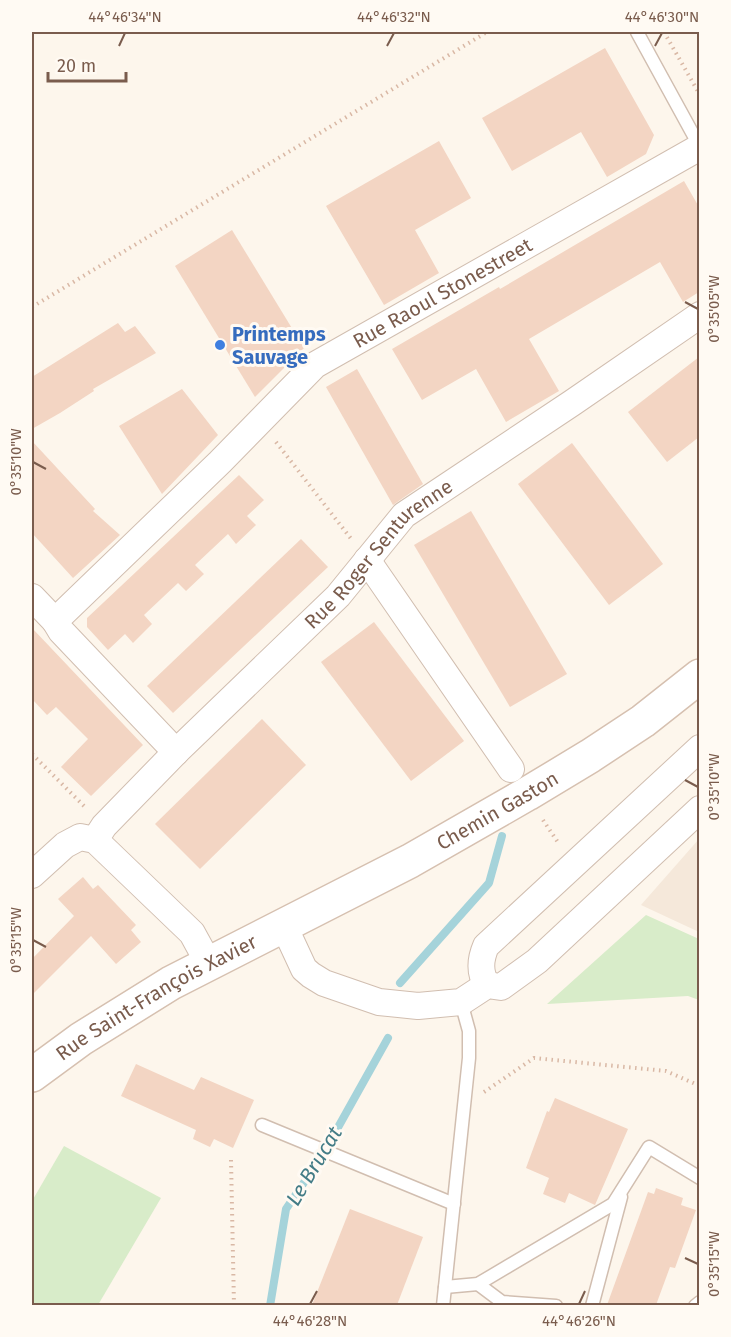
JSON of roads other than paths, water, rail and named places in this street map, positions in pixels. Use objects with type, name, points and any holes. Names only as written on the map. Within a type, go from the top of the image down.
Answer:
[{"type":"street","name":"Rue Raoul Stonestreet","points":[[55,621],[220,462],[315,365],[699,147]]},
{"type":"street","name":"Rue Roger Senturenne","points":[[100,833],[176,752],[338,596],[404,515],[699,315]]},
{"type":"street","points":[[367,560],[511,769]]},
{"type":"street","points":[[32,597],[55,621],[61,631],[176,752]]},
{"type":"street","name":"Chemin Gaston","points":[[284,926],[410,861],[527,794],[643,721],[699,676]]},
{"type":"street","points":[[487,985],[482,976],[481,965],[486,946],[699,748]]},
{"type":"street","points":[[284,926],[304,969],[324,983],[379,1002],[418,1006],[461,1002],[487,985],[501,987],[537,961],[699,809]]},
{"type":"street","points":[[32,875],[65,845],[80,837],[100,833],[192,933],[209,964]]},
{"type":"street","name":"Rue Saint-François Xavier","points":[[32,1075],[81,1039],[171,983],[284,926]]},
{"type":"lane","points":[[637,32],[699,147]]},
{"type":"lane","points":[[443,1305],[470,1030],[461,1002]]},
{"type":"lane","points":[[262,1125],[454,1204]]},
{"type":"lane","points":[[445,1287],[478,1284],[613,1204],[649,1147],[699,1178]]},
{"type":"lane","points":[[592,1305],[624,1186]]},
{"type":"lane","points":[[478,1284],[502,1302],[556,1305]]},
{"type":"lane","points":[[695,1305],[699,1302]]},
{"type":"waterway","name":"Le Brucat","points":[[400,983],[489,883],[502,836]]},
{"type":"waterway","name":"Le Brucat","points":[[270,1306],[286,1209],[322,1156],[388,1038]]},
{"type":"place","name":"Printemps Sauvage","points":[[220,345]]}]
